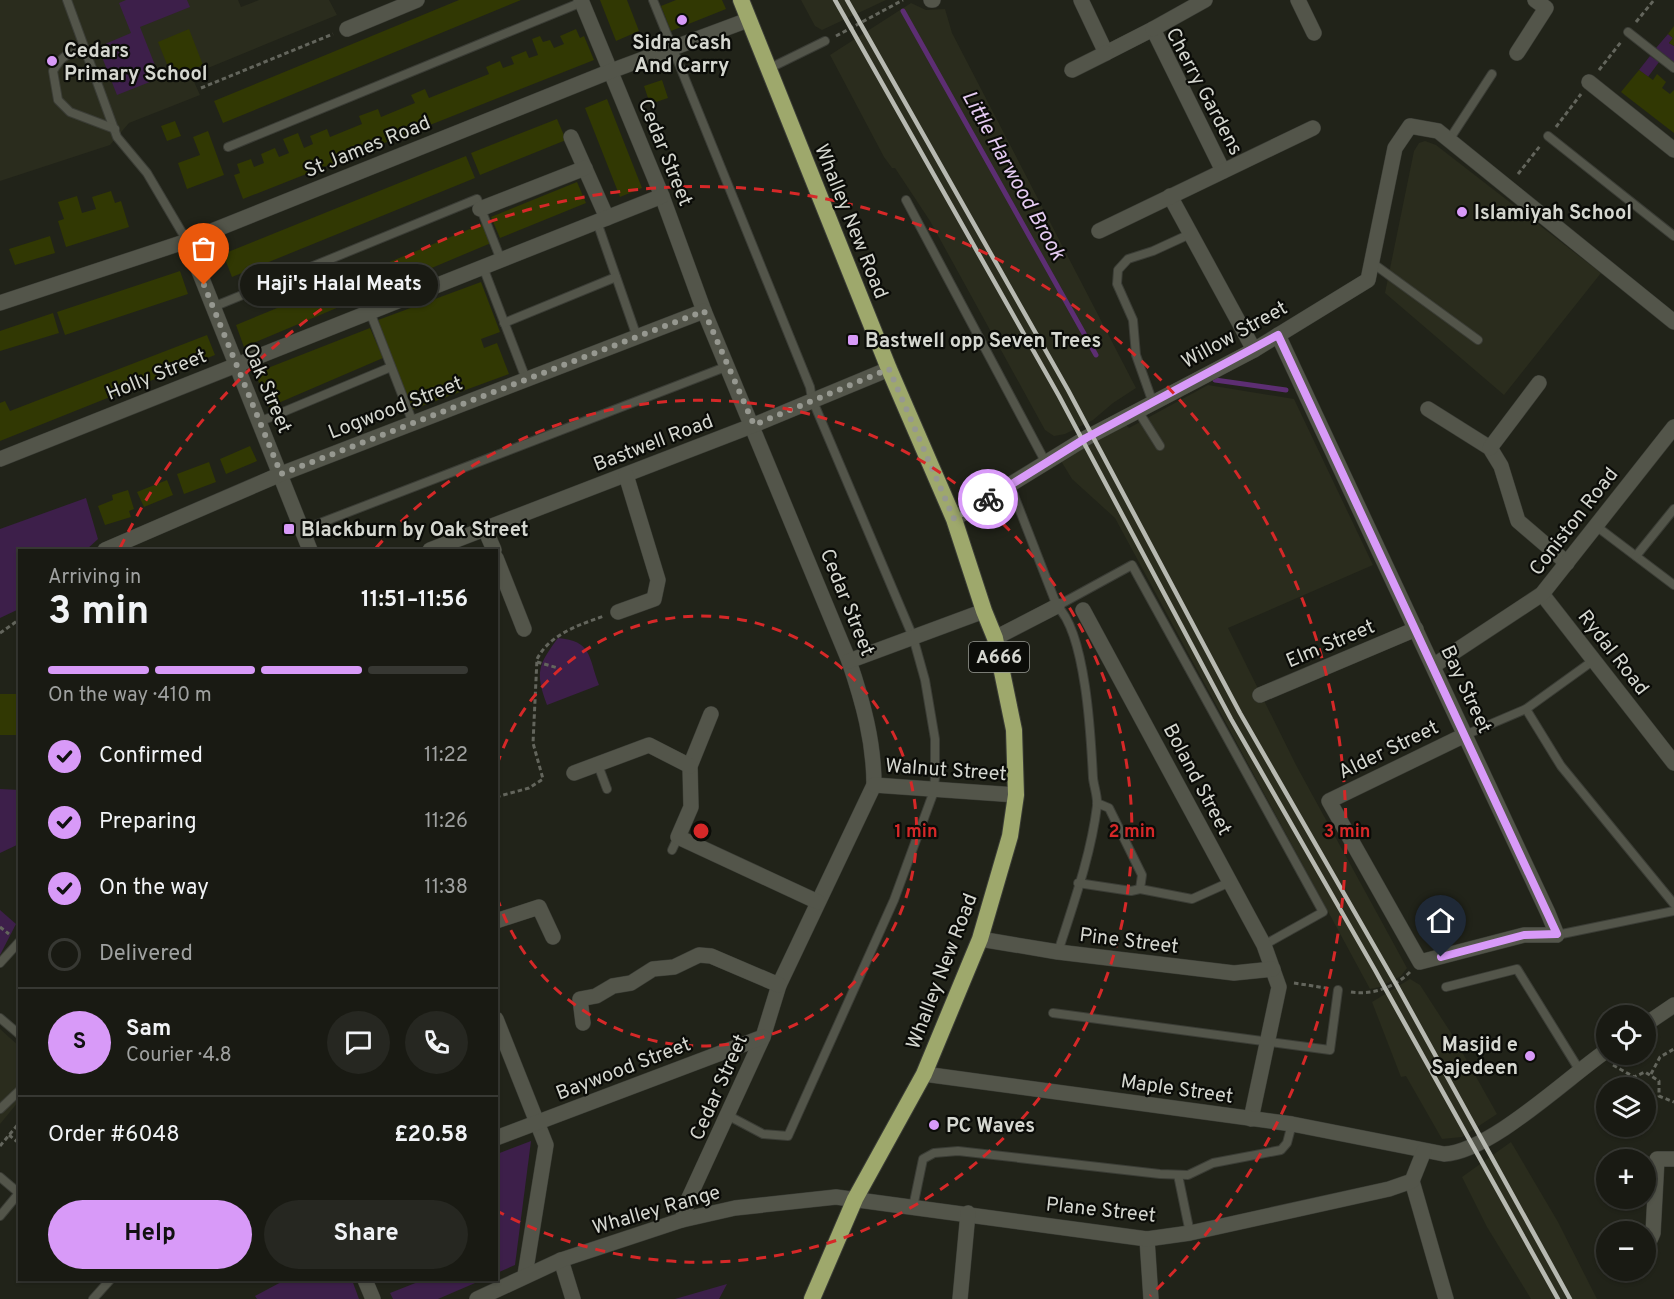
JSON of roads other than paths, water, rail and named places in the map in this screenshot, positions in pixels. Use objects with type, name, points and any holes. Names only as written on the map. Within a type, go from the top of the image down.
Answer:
[{"type":"highway","name":"Whalley New Road","points":[[741,0],[889,369],[954,519],[995,638],[1014,730],[1016,795],[1010,836],[980,939],[924,1074],[855,1199],[812,1299]]},
{"type":"street","points":[[347,29],[417,0]]},
{"type":"street","points":[[1081,0],[1106,53]]},
{"type":"street","points":[[1153,29],[1205,0]]},
{"type":"street","points":[[1298,0],[1314,33]]},
{"type":"street","name":"Cedar Street","points":[[582,1],[662,196],[704,311],[754,425],[849,661],[864,706],[874,759],[873,785],[779,985],[764,1037],[688,1200],[682,1220]]},
{"type":"street","points":[[1517,52],[1545,3]]},
{"type":"street","name":"St James Road","points":[[0,303],[187,241],[611,71],[748,20]]},
{"type":"street","name":"Cherry Gardens","points":[[1072,70],[1153,29],[1223,171]]},
{"type":"street","points":[[1589,82],[1674,150]]},
{"type":"street","name":"Willow Street","points":[[954,519],[1138,411],[1254,350],[1368,280],[1395,148],[1410,126],[1443,136]]},
{"type":"street","points":[[1099,231],[1313,128]]},
{"type":"street","points":[[1443,136],[1674,322]]},
{"type":"street","points":[[571,137],[585,168],[602,220]]},
{"type":"street","points":[[480,209],[585,168]]},
{"type":"street","name":"Holly Street","points":[[0,459],[662,196]]},
{"type":"street","points":[[1170,196],[1254,350]]},
{"type":"street","name":"Oak Street","points":[[187,241],[310,549]]},
{"type":"street","name":"Logwood Street","points":[[107,549],[281,474],[704,311]]},
{"type":"street","name":"Bay Street","points":[[1278,335],[1557,934]]},
{"type":"street","name":"Bastwell Road","points":[[433,549],[754,425],[889,369]]},
{"type":"street","points":[[1490,448],[1539,383]]},
{"type":"street","points":[[1428,409],[1490,448],[1501,466],[1518,521],[1567,563]]},
{"type":"street","name":"Coniston Road","points":[[1433,666],[1542,594],[1674,427]]},
{"type":"street","points":[[618,612],[654,599],[658,580],[626,475]]},
{"type":"street","points":[[485,529],[494,549]]},
{"type":"street","points":[[498,563],[525,629]]},
{"type":"street","name":"Rydal Road","points":[[1542,594],[1674,763]]},
{"type":"street","points":[[995,638],[1057,606]]},
{"type":"street","name":"Boland Street","points":[[1083,610],[1264,945],[1275,975]]},
{"type":"street","points":[[849,661],[984,611]]},
{"type":"street","name":"Elm Street","points":[[1260,695],[1416,629]]},
{"type":"street","points":[[711,714],[690,766],[691,807],[675,843],[819,902]]},
{"type":"street","name":"Alder Street","points":[[1465,735],[1329,801],[1420,962],[1524,935],[1557,934]]},
{"type":"street","points":[[574,773],[649,746],[690,766]]},
{"type":"street","name":"Walnut Street","points":[[873,785],[1016,795]]},
{"type":"street","points":[[498,920],[539,907],[553,937]]},
{"type":"street","name":"Pine Street","points":[[980,939],[1058,952],[1234,974],[1275,975]]},
{"type":"street","points":[[583,1023],[580,999],[596,996],[613,986],[631,983],[653,969],[674,967],[699,955],[711,956],[779,985]]},
{"type":"street","points":[[1251,1119],[1279,987],[1275,975]]},
{"type":"street","points":[[1656,1017],[1674,1005]]},
{"type":"street","points":[[498,1024],[546,1144],[525,1275]]},
{"type":"street","name":"Baywood Street","points":[[498,1137],[764,1037]]},
{"type":"street","name":"Maple Street","points":[[924,1074],[1292,1124],[1385,1141],[1424,1151],[1450,1154],[1467,1148],[1503,1128],[1596,1059]]},
{"type":"street","points":[[1424,1151],[1413,1181],[1446,1299]]},
{"type":"street","points":[[1654,1221],[1658,1159],[1674,1159]]},
{"type":"street","name":"Plane Street","points":[[855,1199],[1147,1239],[1190,1233],[1389,1190],[1413,1181]]},
{"type":"street","name":"Whalley Range","points":[[477,1299],[561,1260],[682,1220],[735,1208],[780,1202],[836,1197],[855,1199]]},
{"type":"street","points":[[960,1299],[968,1214]]},
{"type":"street","points":[[1147,1239],[1151,1299]]},
{"type":"street","points":[[561,1260],[573,1299]]},
{"type":"street","points":[[365,1281],[373,1299]]},
{"type":"lane","points":[[67,0],[117,137],[147,173],[187,241]]},
{"type":"lane","points":[[653,0],[810,387],[812,399],[913,637],[925,680],[935,739],[934,791],[894,900],[788,1136],[764,1134],[729,1116]]},
{"type":"lane","points":[[228,147],[582,1]]},
{"type":"lane","points":[[1628,32],[1674,68]]},
{"type":"lane","points":[[768,69],[825,41]]},
{"type":"lane","points":[[87,53],[72,51],[61,58],[53,71],[58,100],[70,112],[115,129]]},
{"type":"lane","points":[[1443,136],[1492,74]]},
{"type":"lane","points":[[1548,136],[1674,236]]},
{"type":"lane","points":[[213,308],[477,199],[501,260]]},
{"type":"lane","points":[[906,200],[1046,463]]},
{"type":"lane","points":[[602,220],[616,277],[637,337]]},
{"type":"lane","points":[[1153,403],[1136,355],[1132,320],[1117,284],[1118,270],[1128,259],[1153,251],[1190,234]]},
{"type":"lane","points":[[1371,262],[1478,340]]},
{"type":"lane","points":[[483,267],[526,379]]},
{"type":"lane","points":[[504,323],[616,277]]},
{"type":"lane","points":[[369,312],[413,423]]},
{"type":"lane","points":[[302,530],[728,366]]},
{"type":"lane","points":[[259,422],[391,367]]},
{"type":"lane","points":[[1138,411],[1160,446]]},
{"type":"lane","points":[[1010,485],[1057,606],[1066,615],[1084,681],[1097,803],[1078,883],[1058,952]]},
{"type":"lane","points":[[1636,556],[1674,509]]},
{"type":"lane","points":[[1596,526],[1674,585]]},
{"type":"lane","points":[[1057,606],[1132,565],[1323,912],[1264,945]]},
{"type":"lane","points":[[1465,735],[1526,709],[1594,660]]},
{"type":"lane","points":[[1526,709],[1561,766],[1674,904]]},
{"type":"lane","points":[[598,765],[607,789]]},
{"type":"lane","points":[[1097,803],[1108,808],[1142,875],[1140,889]]},
{"type":"lane","points":[[1078,883],[1131,891],[1140,889],[1192,899],[1230,882]]},
{"type":"lane","points":[[1557,934],[1674,911]]},
{"type":"lane","points":[[0,963],[18,943]]},
{"type":"lane","points":[[1446,987],[1516,969],[1580,1071]]},
{"type":"lane","points":[[1053,1013],[1330,1050],[1338,990]]},
{"type":"lane","points":[[0,1018],[18,1033]]},
{"type":"lane","points":[[0,1109],[18,1092]]},
{"type":"lane","points":[[913,1207],[922,1159],[934,1153],[958,1150],[1178,1175],[1194,1173],[1213,1162],[1281,1150],[1287,1143],[1292,1124]]},
{"type":"lane","points":[[1178,1175],[1190,1233]]},
{"type":"lane","points":[[0,1177],[18,1193]]},
{"type":"lane","points":[[0,1216],[18,1195]]},
{"type":"lane","points":[[93,1299],[109,1281]]},
{"type":"waterway","name":"Little Harwood Brook","points":[[903,11],[1096,355]]},
{"type":"waterway","name":"Little Harwood Brook","points":[[1215,380],[1286,390]]},
{"type":"railway","points":[[835,0],[1059,396],[1231,719],[1375,970],[1558,1299]]},
{"type":"railway","points":[[847,0],[1068,390],[1240,713],[1396,984],[1570,1299]]},
{"type":"place","name":"Sidra Cash And Carry","points":[[682,20]]},
{"type":"place","name":"Cedars Primary School","points":[[52,61]]},
{"type":"place","name":"Islamiyah School","points":[[1462,212]]},
{"type":"place","name":"Haji's Halal Meats","points":[[204,285]]},
{"type":"place","name":"Bastwell opp Seven Trees","points":[[853,340]]},
{"type":"place","name":"Blackburn by Oak Street","points":[[289,529]]},
{"type":"place","name":"Masjid e Sajedeen","points":[[1530,1056]]},
{"type":"place","name":"PC Waves","points":[[934,1125]]}]
